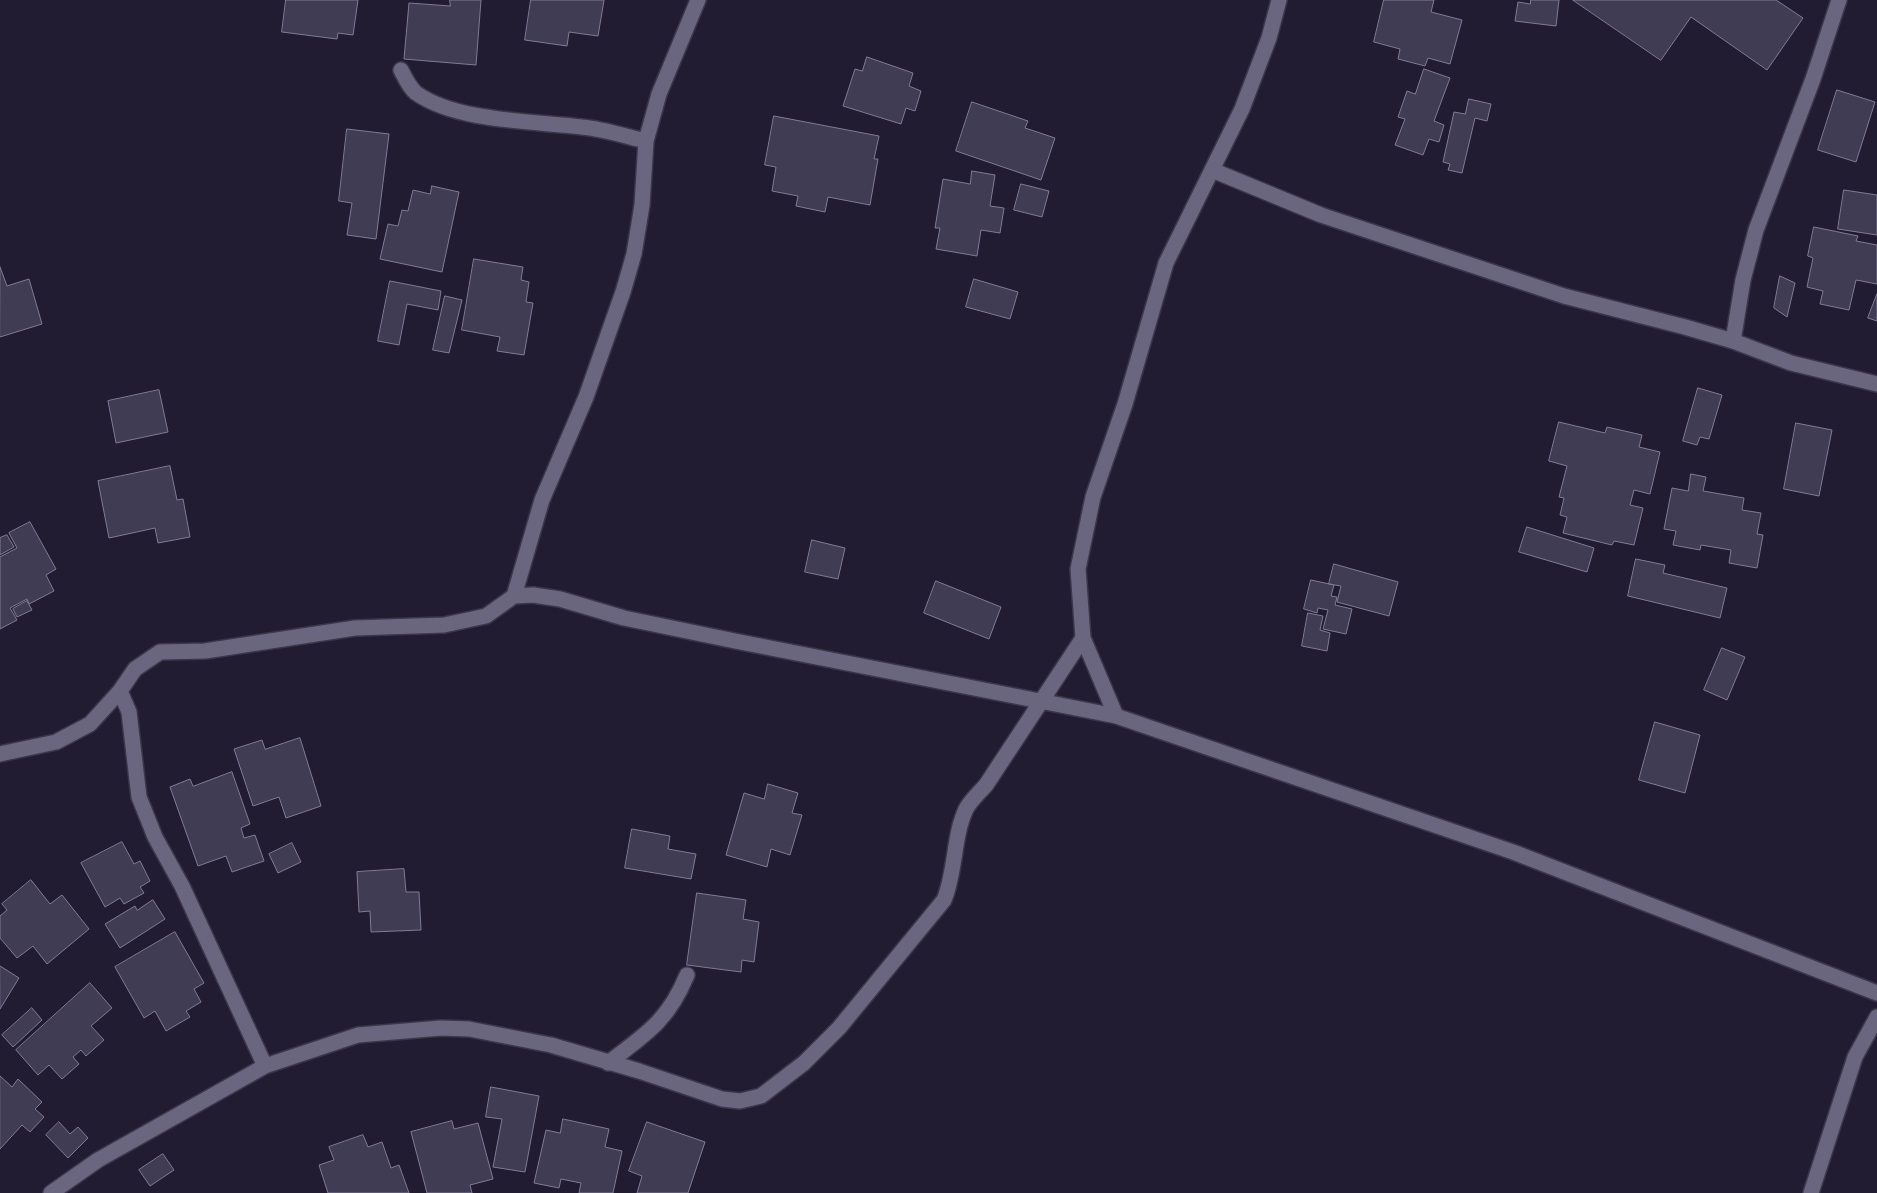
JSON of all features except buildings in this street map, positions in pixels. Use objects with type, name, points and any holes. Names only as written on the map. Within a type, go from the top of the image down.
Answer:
[{"type":"street","points":[[514,596],[542,500],[586,397],[623,292],[634,254],[642,205],[646,141],[659,94],[698,0]]},
{"type":"street","points":[[1116,716],[1084,638],[1078,569],[1093,498],[1125,404],[1166,263],[1242,109],[1269,38],[1279,0]]},
{"type":"street","points":[[1733,341],[1743,280],[1756,230],[1813,79],[1839,0]]},
{"type":"street","points":[[402,70],[414,92],[469,114],[585,127],[646,141]]},
{"type":"street","points":[[1212,170],[1321,215],[1564,296],[1733,341],[1791,363],[1877,384]]},
{"type":"street","points":[[0,754],[56,742],[90,724],[120,691],[135,669],[160,652],[205,651],[354,628],[444,625],[486,616],[514,596],[533,594],[560,599],[652,624],[1040,703],[1116,716],[1513,852],[1877,993]]},
{"type":"street","points":[[51,1193],[98,1160],[265,1066],[358,1035],[441,1028],[469,1028],[551,1045],[722,1099],[740,1101],[761,1096],[804,1063],[839,1028],[944,900],[950,885],[961,822],[968,807],[986,785],[1084,638]]},
{"type":"street","points":[[120,691],[129,712],[139,797],[155,837],[182,886],[265,1066]]},
{"type":"street","points":[[608,1063],[654,1028],[669,1011],[687,975]]},
{"type":"street","points":[[1812,1193],[1855,1057],[1877,1017]]}]
